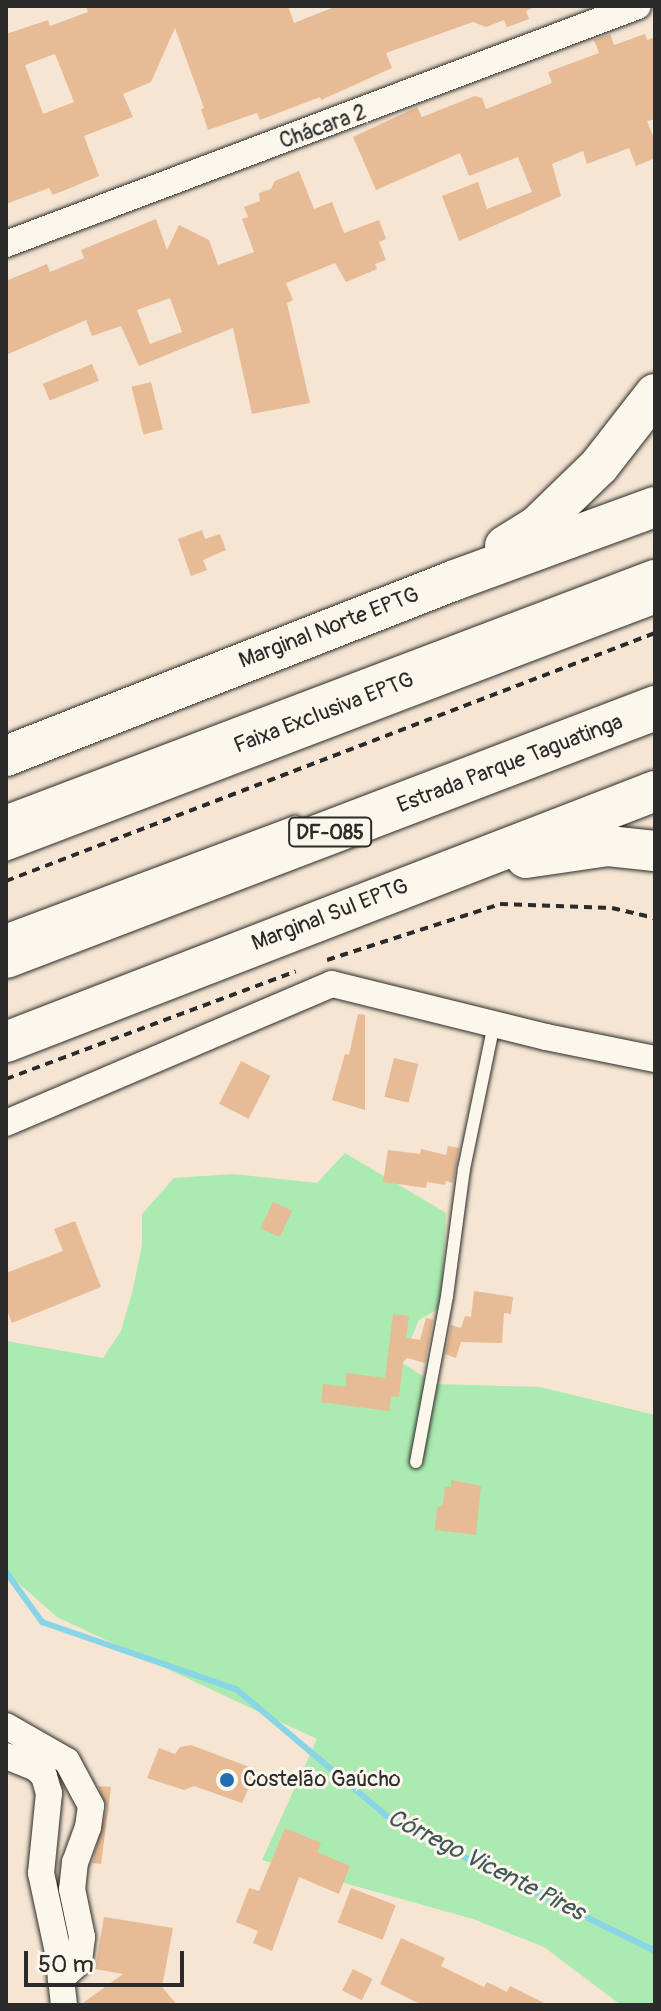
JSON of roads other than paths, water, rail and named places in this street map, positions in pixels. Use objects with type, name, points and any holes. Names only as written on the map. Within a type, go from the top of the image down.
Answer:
[{"type":"highway","points":[[6,828],[655,582]]},
{"type":"highway","name":"Estrada Parque Taguatinga","points":[[6,956],[655,708]]},
{"type":"highway","points":[[6,810],[110,789]]},
{"type":"main road","points":[[455,580],[536,527],[559,506],[599,466],[655,394]]},
{"type":"main road","name":"Marginal Norte EPTG","points":[[6,756],[455,580],[655,507]]},
{"type":"main road","name":"Marginal Sul EPTG","points":[[6,1042],[655,791]]},
{"type":"main road","points":[[446,870],[608,846],[655,851]]},
{"type":"street","name":"Chácara 2","points":[[6,244],[638,6]]},
{"type":"street","points":[[6,1123],[332,984],[655,1059]]},
{"type":"street","points":[[6,1726],[67,1761],[91,1806],[88,1827],[75,1862],[72,1889],[82,1937],[79,1962],[62,1992]]},
{"type":"street","points":[[6,1756],[36,1768],[44,1776],[49,1793],[41,1873],[62,1992]]},
{"type":"lane","name":"Faixa Exclusiva EPTG","points":[[6,855],[655,608]]},
{"type":"lane","points":[[6,930],[313,815]]},
{"type":"lane","points":[[416,1462],[447,1296],[464,1169],[494,1024]]},
{"type":"waterway","name":"Córrego Vicente Pires","points":[[6,1572],[42,1622],[236,1689],[395,1823],[655,1951]]},
{"type":"place","name":"Costelão Gaúcho","points":[[227,1780]]}]
